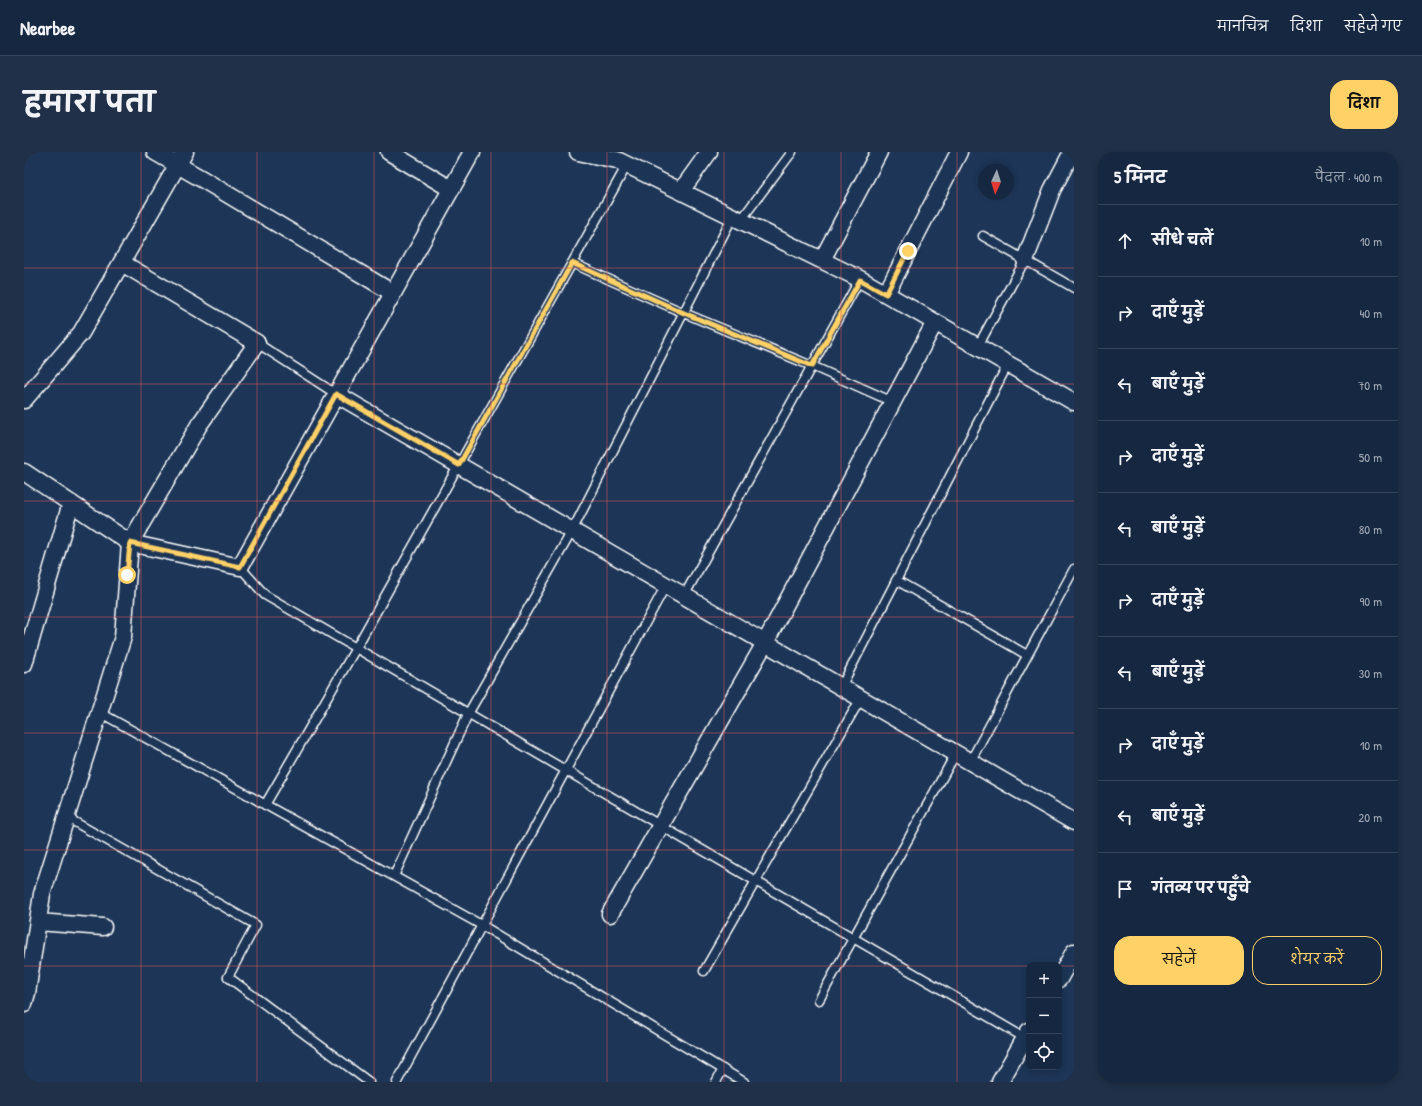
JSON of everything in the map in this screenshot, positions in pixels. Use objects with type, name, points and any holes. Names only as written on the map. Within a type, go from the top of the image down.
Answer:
[{"type":"street","points":[[155,152],[181,158],[393,293]]},
{"type":"street","points":[[389,152],[451,189]]},
{"type":"street","points":[[24,472],[130,543],[240,567],[472,152]]},
{"type":"street","points":[[578,152],[621,159],[681,191],[860,280],[1008,364],[1072,397]]},
{"type":"street","points":[[681,191],[709,152]]},
{"type":"street","points":[[822,260],[879,152]]},
{"type":"street","points":[[886,294],[959,152]]},
{"type":"street","points":[[1025,260],[1052,190],[1072,152]]},
{"type":"street","points":[[24,400],[81,333],[181,158]]},
{"type":"street","points":[[24,1004],[28,993],[42,894],[123,637],[130,543],[199,425],[257,343],[122,263]]},
{"type":"street","points":[[610,914],[765,643],[935,322]]},
{"type":"street","points":[[336,394],[1074,822]]},
{"type":"street","points":[[24,664],[71,503]]},
{"type":"street","points":[[38,922],[103,927]]},
{"type":"street","points":[[1062,974],[1074,952]]},
{"type":"street","points":[[1000,1082],[1026,1037]]},
{"type":"lane","points":[[394,876],[468,714],[572,531],[684,313],[737,218],[792,152]]},
{"type":"lane","points":[[265,805],[356,648],[572,263],[621,159]]},
{"type":"lane","points":[[983,236],[1074,288]]},
{"type":"lane","points":[[978,346],[1025,260]]},
{"type":"lane","points":[[572,263],[684,313],[812,366],[893,402]]},
{"type":"lane","points":[[684,596],[860,280]]},
{"type":"lane","points":[[257,343],[336,394]]},
{"type":"lane","points":[[841,687],[1008,364]]},
{"type":"lane","points":[[240,567],[265,595],[853,939],[1026,1034]]},
{"type":"lane","points":[[970,762],[1074,569]]},
{"type":"lane","points":[[896,580],[1027,655]]},
{"type":"lane","points":[[398,1082],[666,585]]},
{"type":"lane","points":[[704,971],[861,698]]},
{"type":"lane","points":[[99,712],[483,926],[744,1082]]},
{"type":"lane","points":[[818,1000],[956,754]]},
{"type":"lane","points":[[66,817],[256,925],[228,977],[368,1082]]},
{"type":"lane","points":[[716,1082],[723,1069]]},
{"type":"route","points":[[127,575],[130,543],[240,567],[336,394],[459,465],[572,263],[684,313],[812,366],[860,280],[886,294],[908,251]]}]
